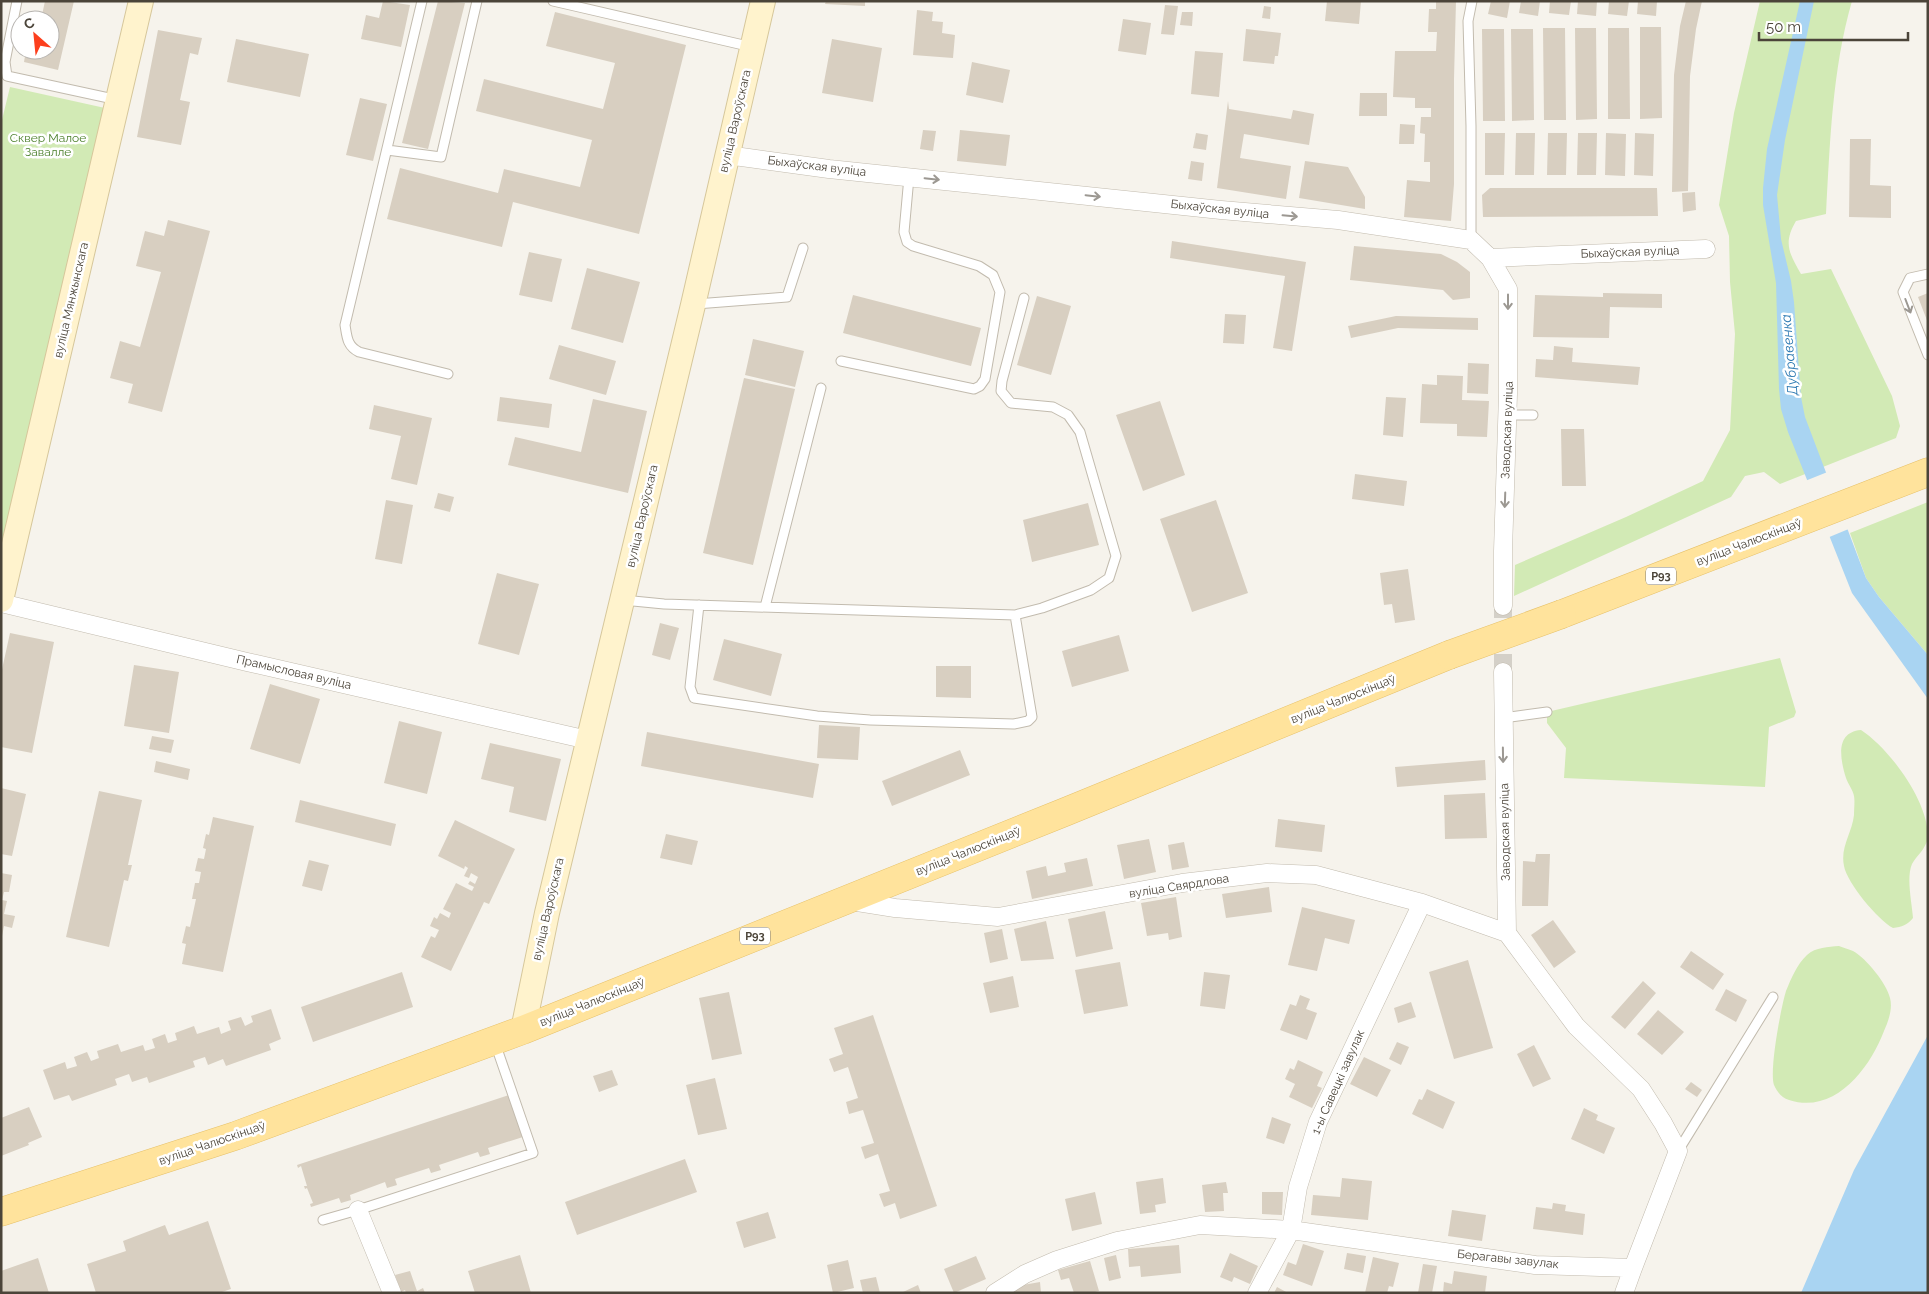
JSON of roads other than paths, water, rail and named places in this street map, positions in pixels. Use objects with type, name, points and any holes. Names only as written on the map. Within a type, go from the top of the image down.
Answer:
[{"type":"main road","name":"вуліца Чалюскінцаў","points":[[1,1212],[235,1136],[523,1030],[1449,655],[1562,614],[1925,474]]},
{"type":"street","name":"вуліца Мянжынскага","points":[[1,601],[141,1]]},
{"type":"street","name":"вуліца Вароўскага","points":[[523,1030],[547,913],[693,304],[763,1]]},
{"type":"street","name":"Быхаўская вуліца","points":[[727,155],[909,177],[1221,210],[1338,220],[1471,240]]},
{"type":"street","points":[[1471,240],[1490,258]]},
{"type":"street","name":"Быхаўская вуліца","points":[[1490,258],[1706,250]]},
{"type":"street","name":"Заводская вуліца","points":[[1490,258],[1508,290],[1508,415],[1503,606]]},
{"type":"street","name":"Прамысловая вуліца","points":[[1,601],[247,662],[588,740]]},
{"type":"street","name":"Заводская вуліца","points":[[1503,672],[1507,933]]},
{"type":"street","name":"вуліца Свярдлова","points":[[846,900],[895,908],[998,918],[1182,883],[1266,873],[1316,875],[1422,904],[1507,933]]},
{"type":"street","name":"1-ы Савецкі завулак","points":[[1257,1293],[1291,1230],[1298,1187],[1318,1122],[1422,904]]},
{"type":"street","points":[[1507,933],[1576,1026],[1640,1089],[1663,1123],[1678,1152],[1624,1293]]},
{"type":"street","points":[[358,1210],[392,1293]]},
{"type":"street","name":"Берагавы завулак","points":[[995,1293],[1025,1274],[1057,1260],[1117,1241],[1200,1225],[1291,1230],[1535,1265],[1633,1268]]},
{"type":"lane","points":[[17,1],[5,62],[4,79],[118,100]]},
{"type":"lane","points":[[422,1],[345,325],[347,339],[352,349],[448,374]]},
{"type":"lane","points":[[387,150],[441,157],[477,1]]},
{"type":"lane","points":[[553,1],[752,47]]},
{"type":"lane","points":[[1471,240],[1471,126],[1468,22],[1472,1]]},
{"type":"lane","points":[[841,361],[974,388],[980,386],[985,379],[1000,292],[993,276],[979,266],[913,246],[907,242],[904,232],[909,177]]},
{"type":"lane","points":[[693,304],[787,297],[803,248]]},
{"type":"lane","points":[[1928,274],[1910,278],[1903,292],[1928,356]]},
{"type":"lane","points":[[622,600],[698,605],[1015,615],[1042,608],[1091,590],[1109,578],[1116,556],[1080,432],[1068,415],[1053,407],[1011,403],[1001,391],[1024,298]]},
{"type":"lane","points":[[765,607],[821,388]]},
{"type":"lane","points":[[1508,415],[1533,415]]},
{"type":"lane","points":[[698,605],[690,687],[694,698],[817,716],[1014,724],[1028,721],[1032,717],[1015,615]]},
{"type":"lane","points":[[1503,718],[1547,712]]},
{"type":"lane","points":[[1678,1152],[1773,997]]},
{"type":"lane","points":[[322,1220],[533,1153],[494,1041]]},
{"type":"water","name":"Дубравенка","points":[[1800,1],[1814,1],[1785,140],[1777,195],[1781,239],[1794,302],[1801,397],[1805,417],[1866,578],[1879,597],[1928,655],[1928,699],[1852,593],[1788,432],[1781,409],[1776,283],[1763,205],[1763,188],[1767,149]]},
{"type":"water","points":[[1928,1035],[1928,1293],[1801,1293],[1854,1170]]},
{"type":"tunnel","points":[[1503,606],[1503,672]]},
{"type":"park label","name":"Сквер Малое Завалле","points":[[48,145]]}]
